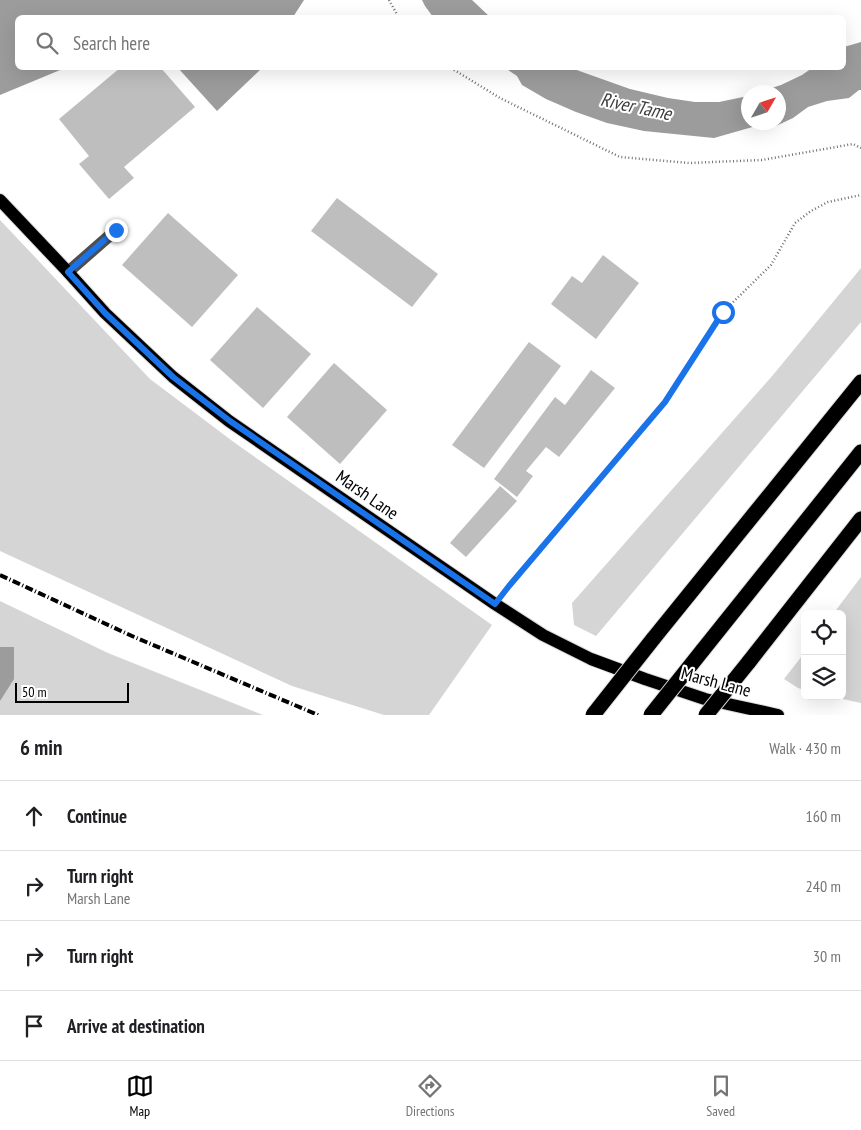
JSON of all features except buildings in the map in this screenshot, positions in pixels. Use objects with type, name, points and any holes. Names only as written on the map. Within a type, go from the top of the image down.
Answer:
[{"type":"highway","points":[[593,715],[861,382]]},
{"type":"highway","points":[[651,715],[861,452]]},
{"type":"highway","points":[[706,715],[861,519]]},
{"type":"main road","name":"Marsh Lane","points":[[0,200],[105,313],[173,377],[230,421],[495,604],[543,635],[590,659],[705,699],[778,715]]},
{"type":"lane","points":[[68,272],[116,230]]},
{"type":"path","points":[[389,0],[397,15]]},
{"type":"path","points":[[453,70],[500,98],[620,158],[688,164],[762,160],[854,144],[861,148]]},
{"type":"path","points":[[495,604],[665,402],[723,312],[771,265],[795,223],[811,211],[828,202],[861,195]]},
{"type":"shaded area","points":[[0,220],[150,379],[235,443],[492,625],[429,715],[384,715],[292,686],[0,551]]},
{"type":"shaded area","points":[[861,268],[861,322],[596,636],[574,625],[572,603],[773,375]]},
{"type":"shaded area","points":[[861,577],[861,703],[846,700],[846,610],[836,610]]},
{"type":"shaded area","points":[[0,601],[108,653],[263,715],[0,715]]},
{"type":"shaded area","points":[[801,657],[801,689],[784,679]]},
{"type":"water","points":[[0,0],[304,0],[294,15],[15,15],[15,70],[60,70],[0,95]]},
{"type":"water","points":[[422,0],[472,0],[488,15],[432,15]]},
{"type":"water","points":[[861,42],[861,90],[849,98],[827,101],[808,107],[786,121],[786,85],[781,85],[809,70],[846,70],[846,46]]},
{"type":"water","points":[[180,70],[260,70],[217,111]]},
{"type":"water","name":"River Tame","points":[[508,70],[577,70],[630,89],[668,98],[695,102],[719,102],[741,97],[742,130],[714,138],[644,131],[607,123],[546,99],[522,85],[517,76]]},
{"type":"water","points":[[0,647],[14,647],[14,679],[0,701]]},
{"type":"railway","points":[[0,575],[132,636],[318,715]]},
{"type":"route","points":[[116,230],[68,272],[105,313],[173,377],[230,421],[495,604],[665,402],[723,312]]}]
